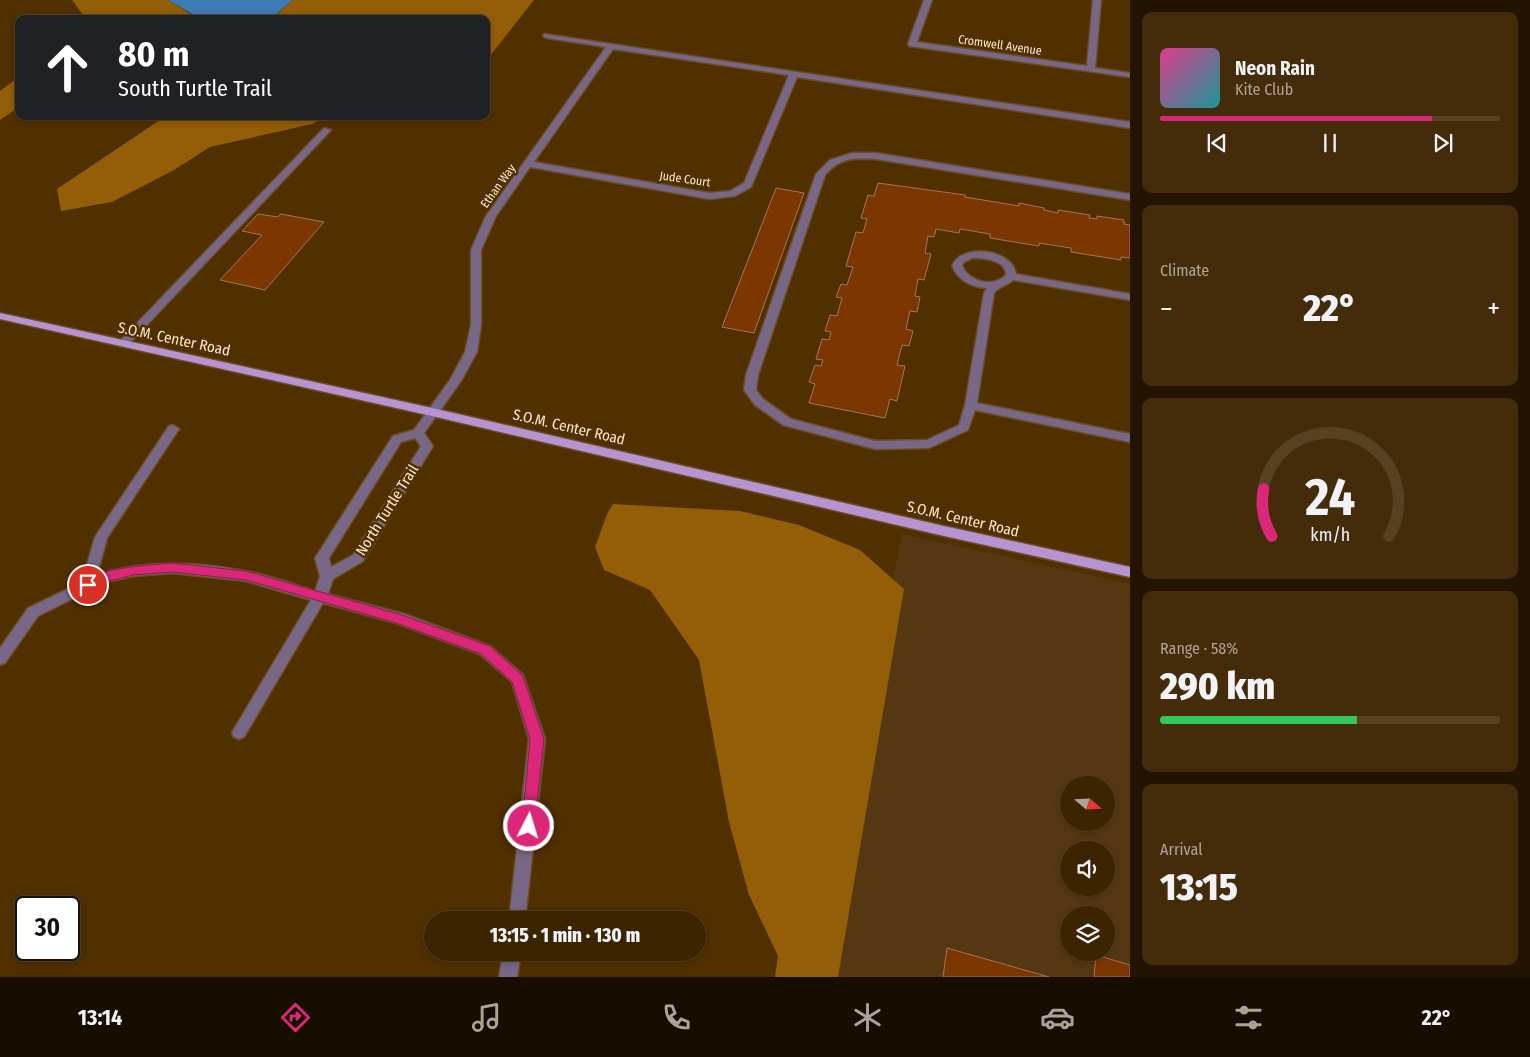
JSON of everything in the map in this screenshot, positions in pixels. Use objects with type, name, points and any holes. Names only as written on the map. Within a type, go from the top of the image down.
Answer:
[{"type":"main road","name":"S.O.M. Center Road","points":[[0,316],[432,412],[944,531],[1130,572]]},
{"type":"street","name":"Cromwell Avenue","points":[[928,0],[912,44],[1130,75]]},
{"type":"street","points":[[1091,70],[1097,0]]},
{"type":"street","points":[[546,36],[1130,125]]},
{"type":"street","name":"Ethan Way","points":[[432,412],[458,376],[471,352],[476,325],[476,250],[491,216],[611,46]]},
{"type":"street","name":"Jude Court","points":[[528,164],[709,196],[732,194],[748,185],[794,74]]},
{"type":"street","points":[[123,344],[327,130]]},
{"type":"street","points":[[994,285],[989,294],[971,405],[964,427],[929,444],[875,445],[787,422],[759,402],[750,390],[752,375],[821,174],[829,163],[840,157],[876,156],[1130,197]]},
{"type":"street","points":[[1011,276],[1008,266],[996,258],[970,255],[958,261],[958,271],[968,280],[977,283],[994,285],[1002,283],[1011,276],[1130,297]]},
{"type":"street","points":[[971,405],[1130,438]]},
{"type":"street","points":[[418,433],[432,412]]},
{"type":"street","points":[[88,585],[101,538],[173,429]]},
{"type":"street","name":"North Turtle Trail","points":[[239,733],[320,597],[327,576],[322,558],[398,439],[418,433],[427,446],[358,558],[327,576]]},
{"type":"street","points":[[0,659],[33,612],[103,578],[133,571],[172,568],[246,576],[399,618],[485,650],[518,680],[537,739],[518,911]]},
{"type":"street","points":[[508,977],[511,961]]},
{"type":"shaded area","points":[[72,0],[168,0],[192,15],[83,15]]},
{"type":"shaded area","points":[[292,0],[534,0],[490,56],[490,15],[276,15]]},
{"type":"shaded area","points":[[15,80],[15,110],[0,120],[0,91]]},
{"type":"shaded area","points":[[160,120],[319,120],[312,124],[210,147],[174,170],[112,202],[61,211],[57,189]]},
{"type":"shaded area","points":[[613,504],[740,511],[799,525],[860,550],[904,589],[838,977],[775,977],[778,956],[749,895],[729,822],[699,660],[650,590],[604,570],[595,547],[607,514]]},
{"type":"shaded area","points":[[902,534],[1130,584],[1130,977],[816,977]]},
{"type":"water","points":[[168,0],[292,0],[275,15],[194,15]]},
{"type":"building","points":[[878,183],[965,195],[965,197],[1019,206],[1019,203],[1058,213],[1058,210],[1090,215],[1089,218],[1097,219],[1097,216],[1124,220],[1124,224],[1130,225],[1130,258],[1121,257],[1121,260],[1071,252],[1071,248],[1039,243],[1039,246],[990,238],[990,234],[960,229],[959,233],[936,229],[934,237],[928,236],[925,253],[931,254],[924,280],[918,279],[915,296],[920,297],[917,312],[910,311],[906,329],[913,331],[909,346],[902,345],[897,365],[905,366],[897,401],[890,399],[885,418],[809,403],[815,384],[809,382],[815,365],[821,366],[823,360],[816,359],[822,339],[829,340],[831,332],[825,331],[830,315],[837,316],[842,298],[836,297],[841,284],[847,285],[853,267],[846,266],[856,232],[863,233],[867,219],[861,218],[868,195],[874,196]]},
{"type":"building","points":[[776,188],[804,193],[754,333],[722,327]]},
{"type":"building","points":[[258,214],[278,217],[281,214],[324,222],[265,290],[220,280],[262,235],[242,231]]},
{"type":"building","points":[[947,948],[1049,977],[943,977]]},
{"type":"building","points":[[1095,961],[1115,961],[1130,965],[1130,977],[1094,977]]},
{"type":"route","points":[[88,585],[103,578],[133,571],[172,568],[246,576],[399,618],[485,650],[518,680],[537,739],[529,826]]}]
